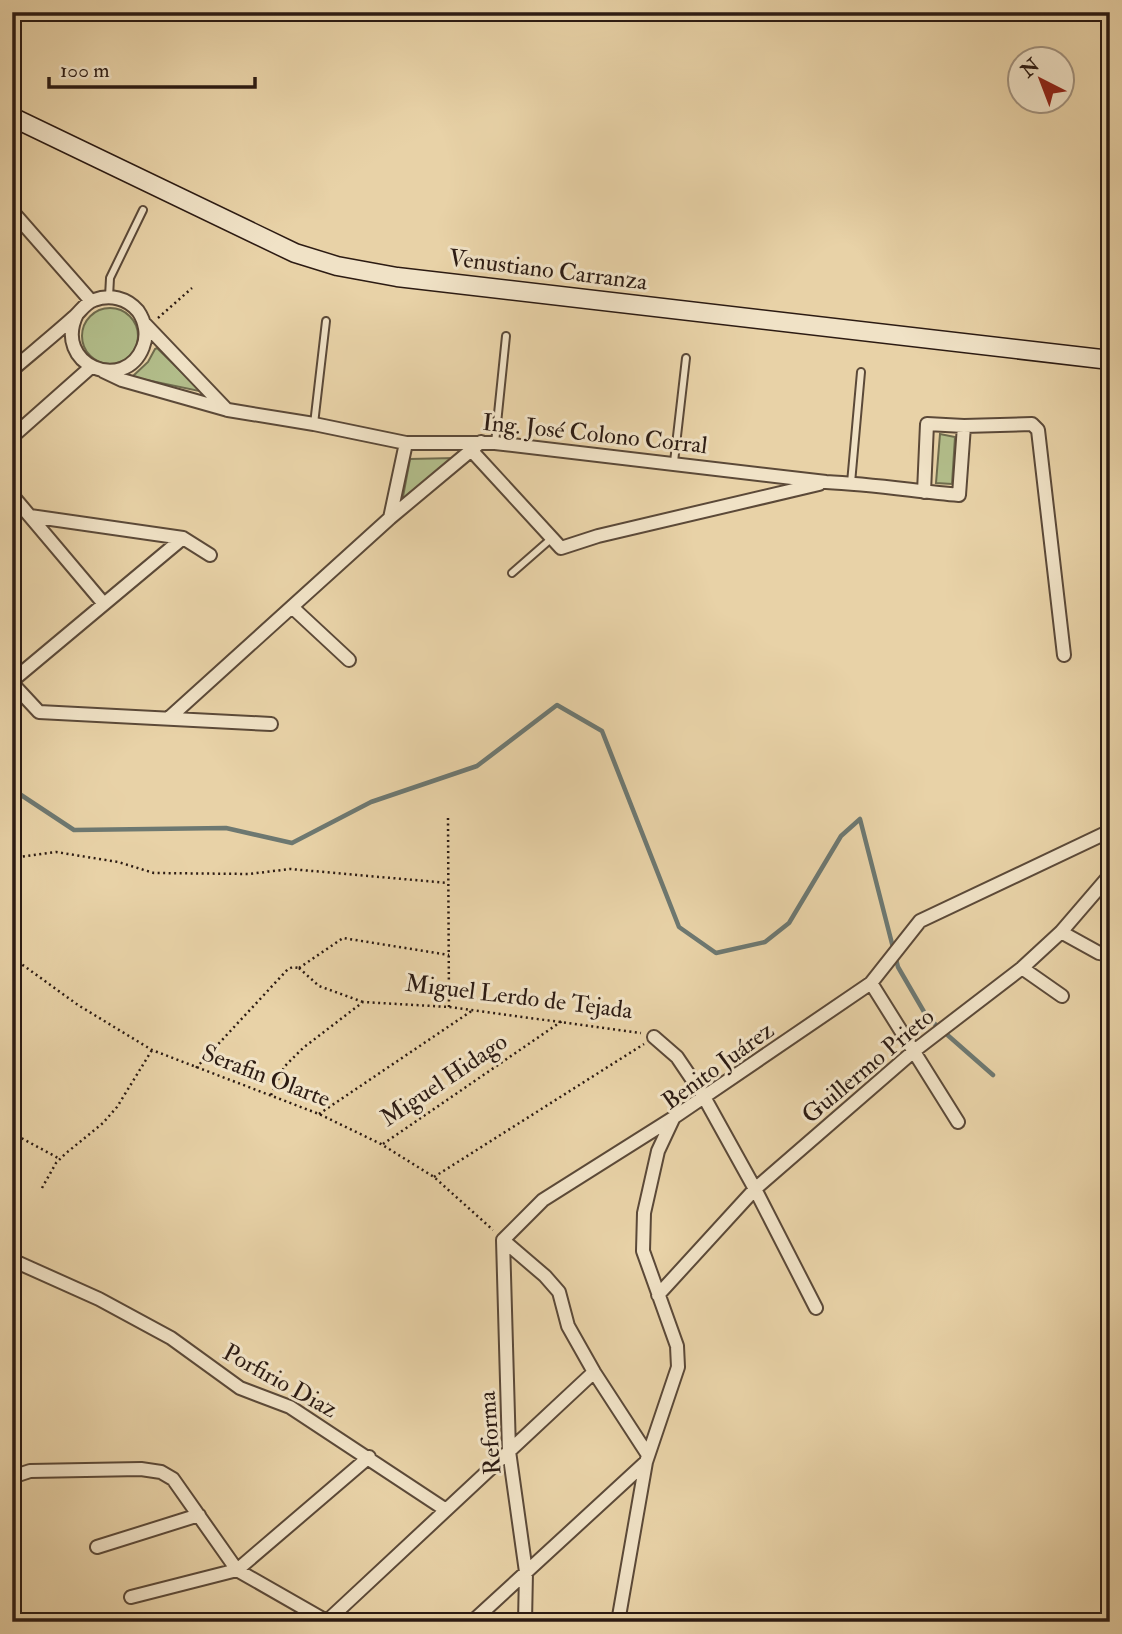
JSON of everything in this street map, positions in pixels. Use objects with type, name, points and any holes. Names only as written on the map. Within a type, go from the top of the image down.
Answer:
[{"type":"main road","name":"Venustiano Carranza","points":[[12,117],[295,253],[337,266],[411,278],[1110,360]]},
{"type":"street","points":[[12,211],[90,301]]},
{"type":"street","points":[[12,370],[90,301],[109,297],[135,307],[146,325],[228,410]]},
{"type":"street","points":[[77,314],[72,328],[72,344],[80,357],[97,369]]},
{"type":"street","points":[[12,437],[97,369],[124,368],[138,357],[145,341],[146,325]]},
{"type":"street","name":"Ing. José Colono Corral","points":[[97,369],[122,380],[228,410],[406,443],[482,445],[674,463],[959,495],[964,426]]},
{"type":"street","points":[[924,492],[927,424],[1032,424],[1038,430],[1064,655]]},
{"type":"street","points":[[390,518],[406,443]]},
{"type":"street","points":[[169,718],[390,518],[482,445],[561,548],[826,482]]},
{"type":"street","points":[[12,495],[104,604]]},
{"type":"street","points":[[30,516],[183,538],[209,555]]},
{"type":"street","points":[[183,538],[12,682],[39,712],[271,724]]},
{"type":"street","points":[[292,607],[349,660]]},
{"type":"street","name":"Benito Juárez","points":[[618,1622],[647,1458],[678,1367],[677,1346],[643,1251],[645,1213],[658,1151],[673,1118],[871,983],[920,921],[1110,831]]},
{"type":"street","name":"Guillermo Prieto","points":[[658,1295],[755,1189],[914,1051],[1022,968],[1061,932],[1110,875]]},
{"type":"street","points":[[1061,932],[1099,953],[1110,955]]},
{"type":"street","points":[[1022,968],[1062,996]]},
{"type":"street","points":[[871,983],[958,1122]]},
{"type":"street","name":"Miguel Lerdo de Tejada","points":[[654,1037],[677,1057],[704,1097],[816,1308]]},
{"type":"street","points":[[472,1622],[647,1458],[568,1326],[559,1292],[545,1276],[503,1240],[543,1200],[673,1118]]},
{"type":"street","name":"Reforma","points":[[503,1240],[509,1451],[526,1572],[525,1622]]},
{"type":"street","name":"Porfirio Diaz","points":[[12,1260],[99,1299],[171,1338],[240,1388],[290,1407],[446,1510]]},
{"type":"street","points":[[12,1477],[30,1471],[141,1469],[161,1472],[173,1479],[237,1570],[327,1621],[594,1372]]},
{"type":"street","points":[[131,1597],[237,1570],[369,1457]]},
{"type":"street","points":[[97,1547],[200,1515]]},
{"type":"lane","points":[[109,297],[110,278],[143,210]]},
{"type":"lane","points":[[314,424],[326,321]]},
{"type":"lane","points":[[482,445],[506,336]]},
{"type":"lane","points":[[674,463],[686,358]]},
{"type":"lane","points":[[851,483],[861,372]]},
{"type":"lane","points":[[512,573],[552,538]]},
{"type":"path","points":[[146,325],[192,288]]},
{"type":"path","points":[[448,818],[449,1007]]},
{"type":"path","points":[[12,858],[57,852],[118,862],[154,873],[249,874],[290,869],[448,883]]},
{"type":"path","points":[[196,1068],[288,969],[299,968],[343,939],[449,955]]},
{"type":"path","name":"Serafin Olarte","points":[[12,951],[20,963],[78,1005],[152,1050],[318,1114],[381,1144],[434,1177],[503,1240]]},
{"type":"path","name":"Miguel Lerdo de Tejada","points":[[299,968],[319,986],[363,1002],[449,1007],[631,1031],[654,1037]]},
{"type":"path","points":[[270,1096],[284,1067],[303,1048],[363,1002]]},
{"type":"path","points":[[318,1114],[473,1010]]},
{"type":"path","name":"Miguel Hidago","points":[[381,1144],[562,1021]]},
{"type":"path","points":[[434,1177],[654,1037]]},
{"type":"path","points":[[43,1188],[60,1159],[103,1124],[117,1107],[152,1050]]},
{"type":"path","points":[[12,1133],[60,1159]]},
{"type":"green space","points":[[104,308],[116,308],[130,316],[138,330],[136,347],[130,356],[116,364],[104,364],[87,352],[82,342],[82,330],[94,313]]},
{"type":"green space","points":[[157,348],[199,391],[132,377],[148,362]]},
{"type":"green space","points":[[940,434],[955,437],[952,484],[936,483]]},
{"type":"green space","points":[[453,458],[402,502],[410,459]]},
{"type":"waterway","points":[[12,789],[74,830],[226,828],[292,843],[371,802],[477,766],[557,705],[602,731],[679,927],[716,953],[765,942],[789,923],[841,836],[860,819],[898,967],[927,1017],[993,1075]]}]
